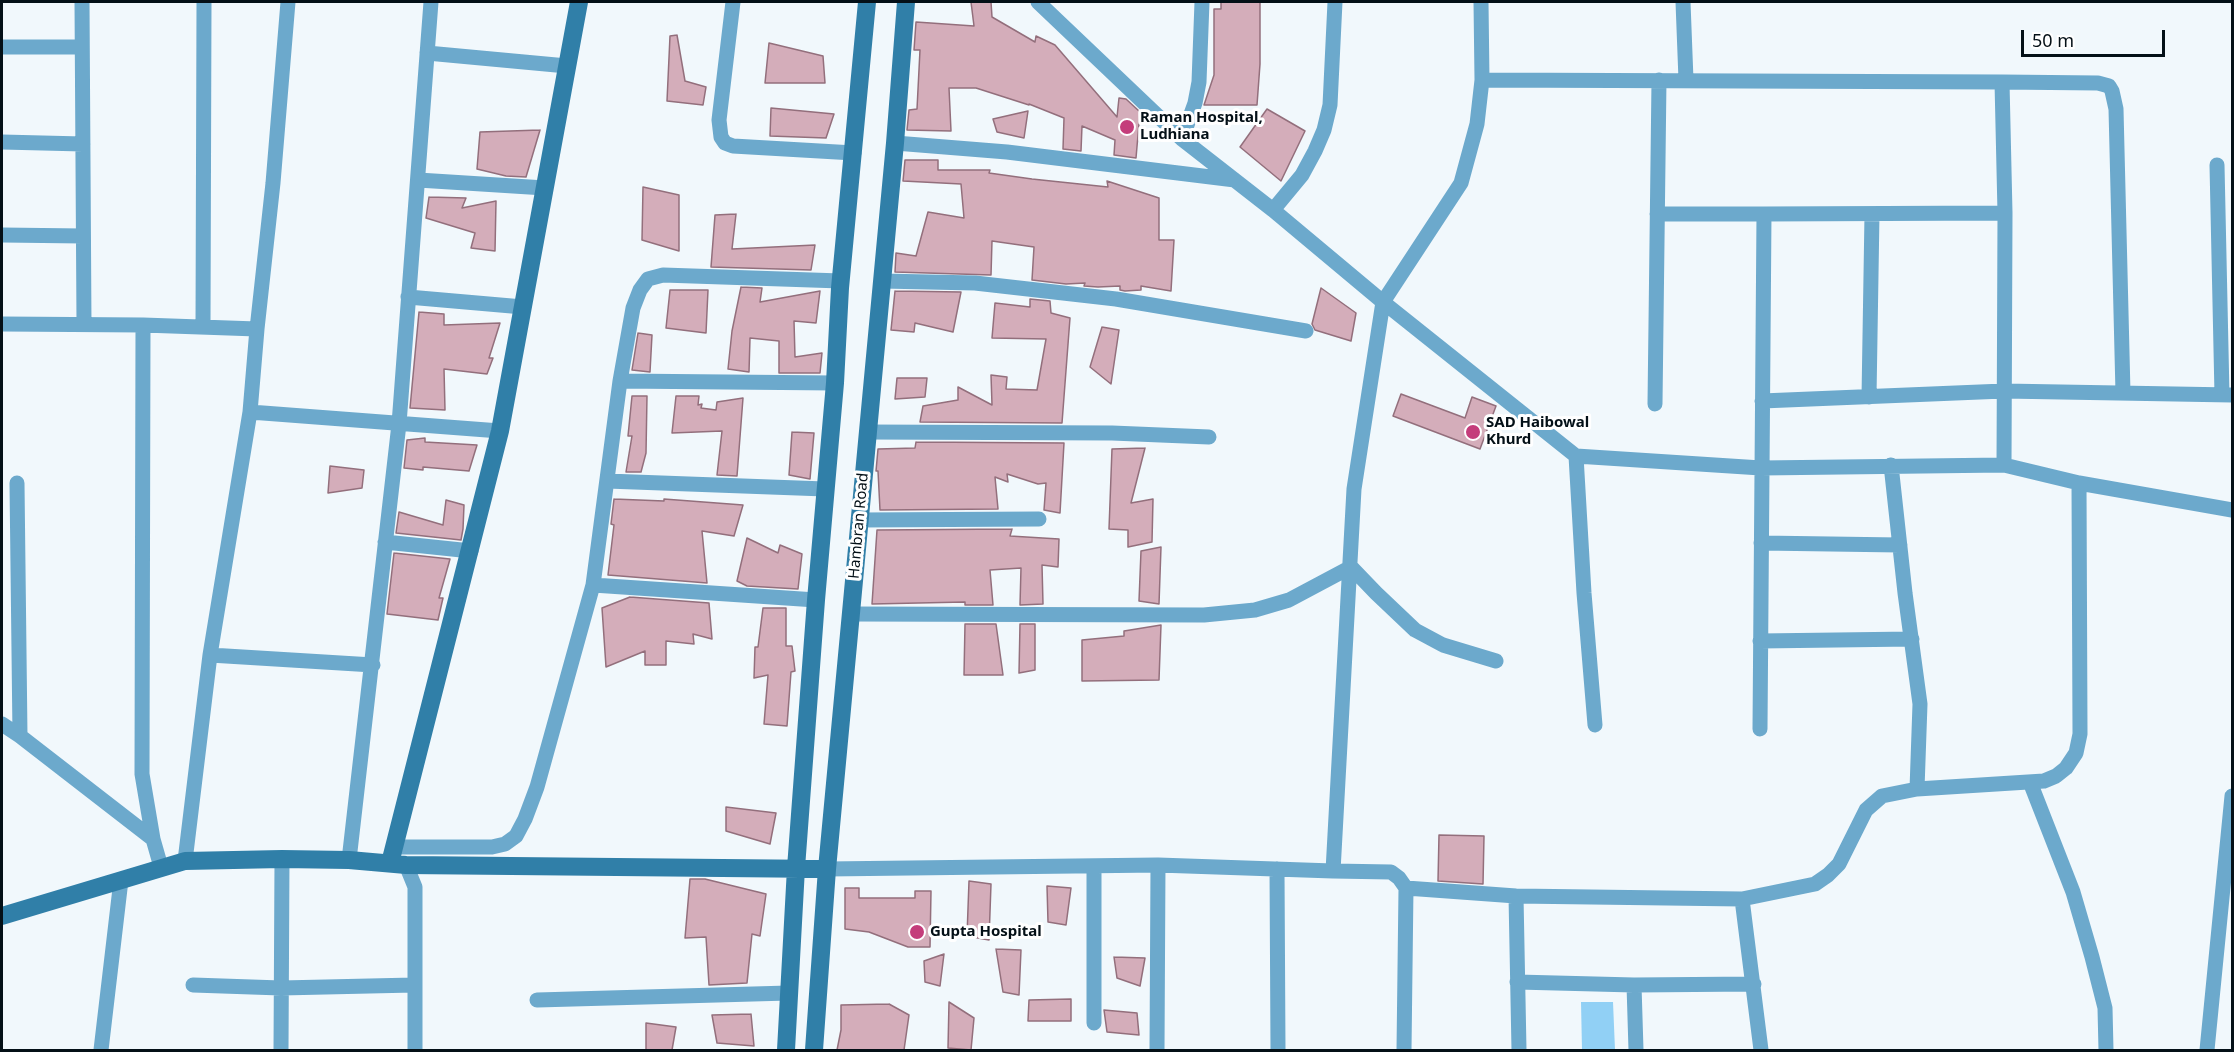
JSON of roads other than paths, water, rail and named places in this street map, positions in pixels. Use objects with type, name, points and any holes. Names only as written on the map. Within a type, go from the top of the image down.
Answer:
[{"type":"main road","points":[[397,858],[500,431],[579,2]]},
{"type":"main road","points":[[786,1050],[796,868],[816,600],[835,383],[841,281],[867,2]]},
{"type":"main road","name":"Hambran Road","points":[[814,1050],[827,869],[895,143],[906,2]]},
{"type":"main road","points":[[2,916],[185,861],[397,858],[441,864],[827,869]]},
{"type":"street","points":[[82,2],[84,324]]},
{"type":"street","points":[[203,327],[204,2]]},
{"type":"street","points":[[185,861],[210,655],[250,412],[288,2]]},
{"type":"street","points":[[349,860],[399,424],[431,2]]},
{"type":"street","points":[[733,2],[719,120],[721,137],[725,143],[733,146],[854,153]]},
{"type":"street","points":[[1038,2],[1182,139],[1274,210],[1383,302],[1576,456],[1761,468],[2004,465],[2079,483],[2232,510]]},
{"type":"street","points":[[1182,139],[1195,103],[1199,82],[1202,2]]},
{"type":"street","points":[[1274,210],[1302,175],[1324,130],[1330,105],[1335,2]]},
{"type":"street","points":[[1333,871],[1354,489],[1383,302],[1461,183],[1477,124],[1482,80],[1481,2]]},
{"type":"street","points":[[1683,2],[1686,81]]},
{"type":"street","points":[[2,47],[82,47]]},
{"type":"street","points":[[428,53],[567,66]]},
{"type":"street","points":[[1482,80],[2002,82],[2098,83],[2109,86],[2116,109],[2123,393]]},
{"type":"street","points":[[1655,404],[1659,81]]},
{"type":"street","points":[[2002,82],[2005,213],[2004,465]]},
{"type":"street","points":[[2,142],[83,144]]},
{"type":"street","points":[[895,143],[1008,152],[1235,180]]},
{"type":"street","points":[[1762,401],[2004,391],[2227,395],[2217,165]]},
{"type":"street","points":[[418,180],[545,188]]},
{"type":"street","points":[[1657,214],[2005,213]]},
{"type":"street","points":[[1760,729],[1764,214]]},
{"type":"street","points":[[1869,396],[1872,214]]},
{"type":"street","points":[[2219,228],[2232,237]]},
{"type":"street","points":[[2,235],[83,236]]},
{"type":"street","points":[[415,1050],[415,887],[397,858],[420,847],[492,848],[505,844],[516,836],[525,819],[537,787],[593,585],[620,381],[633,308],[640,290],[648,279],[663,275],[841,281]]},
{"type":"street","points":[[882,281],[975,283],[1116,299],[1306,331]]},
{"type":"street","points":[[408,297],[523,307]]},
{"type":"street","points":[[2,324],[257,329]]},
{"type":"street","points":[[143,325],[142,774],[160,867]]},
{"type":"street","points":[[620,381],[835,383]]},
{"type":"street","points":[[250,412],[500,431]]},
{"type":"street","points":[[867,432],[1113,433],[1209,436]]},
{"type":"street","points":[[1576,456],[1595,725]]},
{"type":"street","points":[[1891,465],[1920,704],[1917,789]]},
{"type":"street","points":[[607,481],[825,489]]},
{"type":"street","points":[[17,483],[20,736]]},
{"type":"street","points":[[1406,888],[1516,896],[1742,899],[1815,884],[1828,875],[1839,864],[1866,810],[1882,796],[1917,789],[2044,781],[2056,776],[2066,768],[2076,753],[2080,734],[2079,483]]},
{"type":"street","points":[[860,520],[1039,519]]},
{"type":"street","points":[[385,542],[471,551]]},
{"type":"street","points":[[1761,543],[1900,545]]},
{"type":"street","points":[[850,614],[1204,615],[1255,610],[1289,600],[1351,567]]},
{"type":"street","points":[[1351,567],[1415,630],[1443,645],[1496,662]]},
{"type":"street","points":[[593,585],[816,600]]},
{"type":"street","points":[[1760,641],[1912,639]]},
{"type":"street","points":[[210,655],[373,665]]},
{"type":"street","points":[[2,724],[153,839]]},
{"type":"street","points":[[2030,782],[2073,892],[2092,957],[2105,1008],[2106,1050]]},
{"type":"street","points":[[2207,1050],[2232,796]]},
{"type":"street","points":[[281,1050],[282,859]]},
{"type":"street","points":[[827,869],[1158,865],[1391,872],[1400,878],[1406,888],[1404,1050]]},
{"type":"street","points":[[1157,1050],[1158,865]]},
{"type":"street","points":[[1094,866],[1094,1023]]},
{"type":"street","points":[[1277,869],[1278,1050]]},
{"type":"street","points":[[101,1050],[121,880]]},
{"type":"street","points":[[1516,896],[1519,1050]]},
{"type":"street","points":[[1742,899],[1761,1050]]},
{"type":"street","points":[[1518,982],[1634,985],[1754,984]]},
{"type":"street","points":[[193,986],[281,988],[414,985]]},
{"type":"street","points":[[1634,985],[1636,1050]]},
{"type":"street","points":[[537,1000],[789,993]]},
{"type":"place","name":"Raman Hospital, Ludhiana","points":[[1127,127]]},
{"type":"place","name":"SAD Haibowal Khurd","points":[[1473,432]]},
{"type":"place","name":"Gupta Hospital","points":[[917,932]]}]
